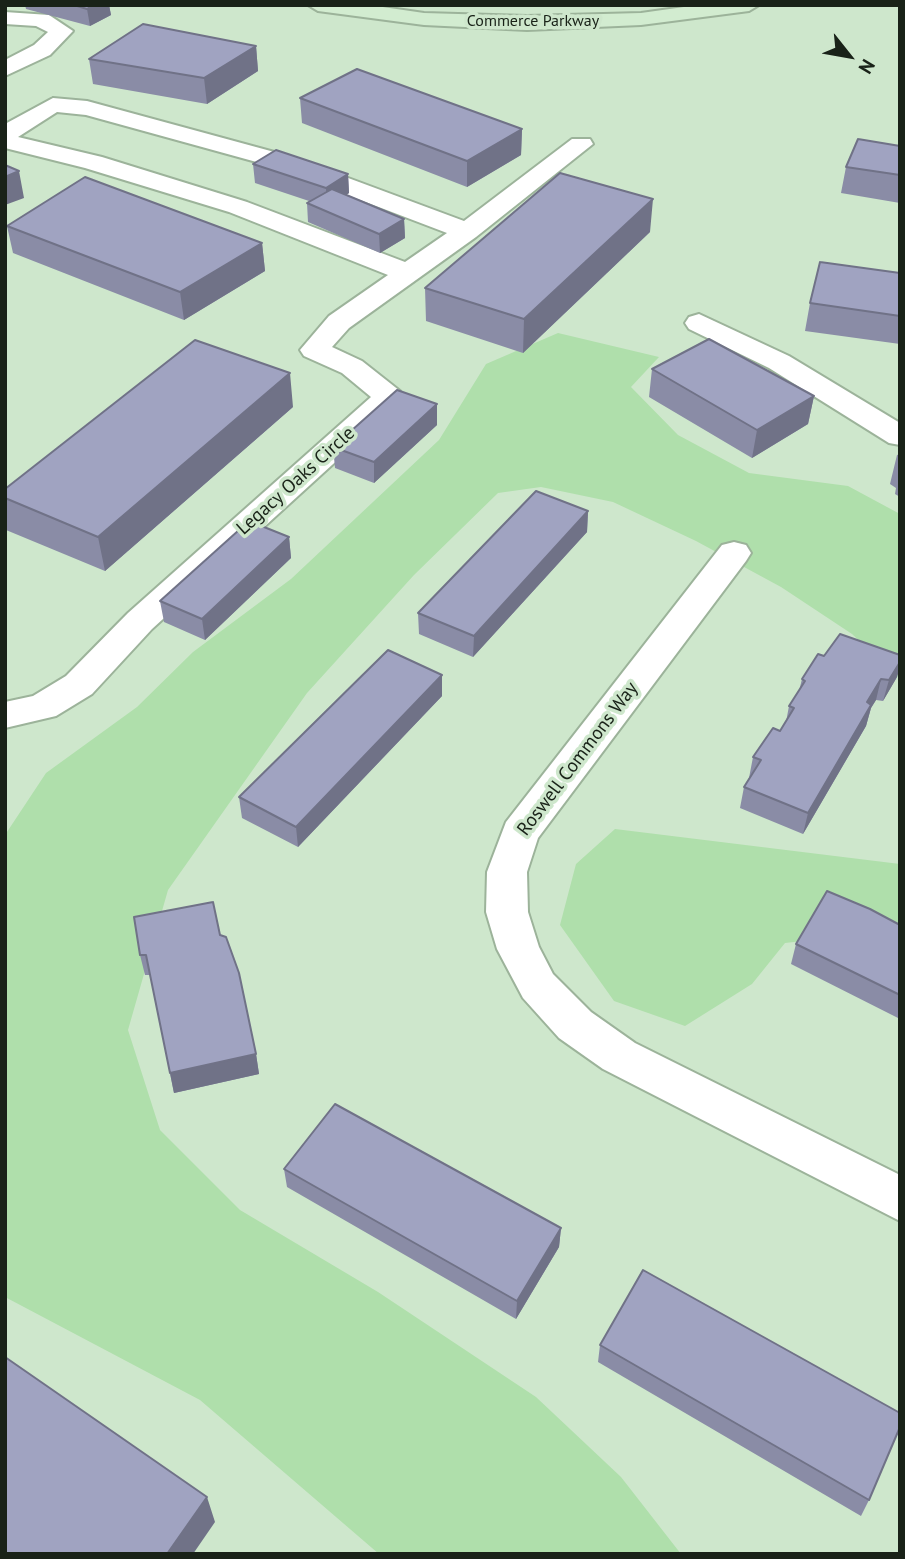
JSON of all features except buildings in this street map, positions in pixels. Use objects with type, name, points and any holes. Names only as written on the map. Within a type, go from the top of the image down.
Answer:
[{"type":"street","name":"Commerce Parkway","points":[[318,5],[424,19],[527,23],[641,19],[749,5]]},
{"type":"street","points":[[5,18],[41,19],[62,31],[42,50],[5,69]]},
{"type":"street","points":[[5,134],[53,105],[87,108],[280,161],[467,231]]},
{"type":"street","points":[[5,141],[93,162],[238,207],[408,272]]},
{"type":"street","name":"Legacy Oaks Circle","points":[[5,715],[43,707],[79,685],[140,621],[389,397],[352,367],[314,350],[339,322],[467,231],[581,144]]},
{"type":"street","points":[[699,323],[779,362],[893,424]]},
{"type":"street","name":"Roswell Commons Way","points":[[734,553],[520,833],[507,872],[507,912],[518,949],[538,986],[575,1025],[619,1056],[900,1199]]},
{"type":"green space","points":[[558,333],[659,357],[631,387],[678,435],[749,473],[848,486],[900,514],[900,679],[852,634],[781,587],[696,541],[613,502],[541,487],[498,493],[414,575],[307,693],[168,890],[128,1030],[160,1130],[240,1210],[378,1292],[536,1397],[621,1477],[681,1554],[379,1554],[200,1400],[5,1297],[5,835],[46,773],[137,707],[193,652],[291,579],[439,440],[486,364]]},
{"type":"green space","points":[[615,829],[900,864],[900,930],[785,943],[752,984],[685,1026],[614,1001],[560,925],[576,864]]}]
